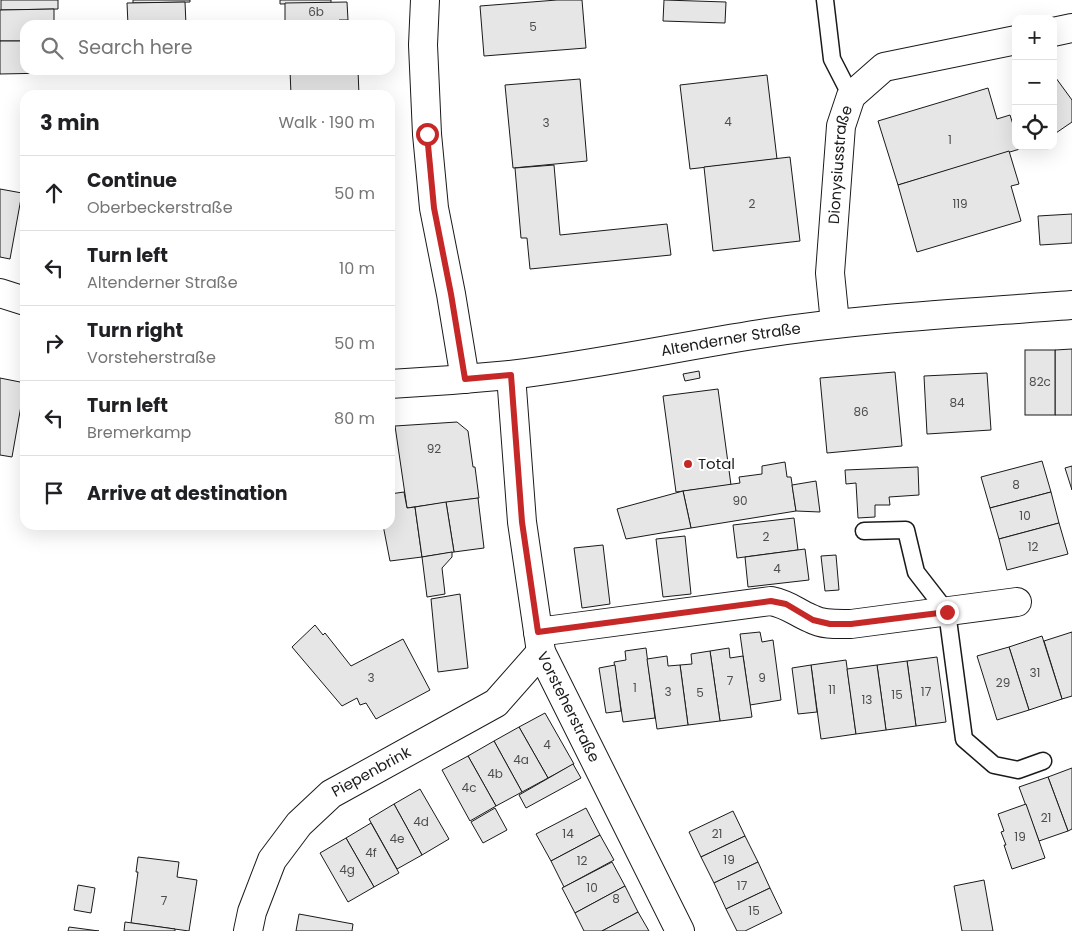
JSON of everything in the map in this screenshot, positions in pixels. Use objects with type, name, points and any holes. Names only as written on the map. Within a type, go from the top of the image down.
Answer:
[{"type":"street","points":[[425,0],[423,45],[425,104],[434,208],[465,379]]},
{"type":"street","points":[[1057,31],[1072,28]]},
{"type":"street","name":"Dionysiusstraße","points":[[835,323],[830,273],[841,126],[851,96],[884,67],[1012,41]]},
{"type":"street","points":[[0,293],[20,299]]},
{"type":"street","name":"Altenderner Straße","points":[[395,384],[511,375],[835,323],[1072,305]]},
{"type":"street","name":"Vorsteherstraße","points":[[511,375],[522,522],[540,642],[680,931]]},
{"type":"street","points":[[540,642],[771,601],[786,604],[813,620],[830,624],[851,624],[1017,602]]},
{"type":"street","name":"Piepenbrink","points":[[248,931],[252,912],[272,860],[299,824],[331,794],[496,703],[540,642]]},
{"type":"lane","points":[[825,0],[832,59],[851,96]]},
{"type":"lane","points":[[864,530],[906,530],[916,572],[947,612],[964,739],[994,766],[1018,770],[1043,761]]},
{"type":"building","points":[[1,0],[58,0],[58,9],[1,10]]},
{"type":"building","points":[[133,0],[190,0],[190,2],[133,3]]},
{"type":"building","points":[[280,0],[331,0],[331,3],[280,4]]},
{"type":"building","points":[[582,0],[586,48],[484,56],[480,6]]},
{"type":"building","points":[[664,0],[726,2],[725,23],[663,21]]},
{"type":"building","points":[[185,2],[186,20],[128,20],[127,3]]},
{"type":"building","points":[[347,2],[348,20],[285,20],[285,3]]},
{"type":"building","points":[[54,9],[54,20],[20,20],[20,41],[0,41],[0,10]]},
{"type":"building","points":[[0,41],[20,41],[20,74],[0,74]]},
{"type":"building","points":[[290,75],[358,75],[359,90],[291,90]]},
{"type":"building","points":[[767,75],[777,159],[690,169],[680,85]]},
{"type":"building","points":[[580,79],[587,161],[513,168],[505,85]]},
{"type":"building","points":[[1057,79],[1072,100],[1072,122],[1057,132]]},
{"type":"building","points":[[988,88],[997,119],[1010,115],[1012,121],[1012,150],[1017,150],[898,185],[878,121]]},
{"type":"building","points":[[1009,151],[1019,184],[1011,186],[1021,221],[917,252],[898,185]]},
{"type":"building","points":[[790,157],[800,241],[713,251],[704,167]]},
{"type":"building","points":[[554,165],[560,235],[667,224],[671,255],[530,269],[527,238],[521,238],[515,168]]},
{"type":"building","points":[[0,189],[20,193],[20,204],[10,259],[0,257]]},
{"type":"building","points":[[1072,214],[1072,243],[1040,245],[1038,216]]},
{"type":"building","points":[[1072,349],[1072,415],[1055,415],[1055,350]]},
{"type":"building","points":[[1025,350],[1055,350],[1055,415],[1025,415]]},
{"type":"building","points":[[699,371],[700,378],[685,381],[683,374]]},
{"type":"building","points":[[895,372],[902,446],[827,453],[820,378]]},
{"type":"building","points":[[987,373],[991,430],[927,434],[924,376]]},
{"type":"building","points":[[0,378],[20,382],[20,411],[12,457],[0,455]]},
{"type":"building","points":[[718,389],[731,485],[676,492],[663,396]]},
{"type":"building","points":[[457,422],[468,431],[479,498],[407,508],[395,426]]},
{"type":"building","points":[[1042,461],[1051,492],[990,508],[981,477]]},
{"type":"building","points":[[785,462],[787,477],[791,477],[796,511],[691,528],[683,491],[740,483],[739,477],[762,474],[762,466]]},
{"type":"building","points":[[1072,466],[1072,490],[1065,468]]},
{"type":"building","points":[[918,467],[919,495],[889,497],[890,505],[875,505],[875,517],[858,518],[856,483],[846,484],[845,470]]},
{"type":"building","points":[[816,481],[820,512],[796,511],[792,485]]},
{"type":"building","points":[[683,491],[691,528],[626,539],[617,509]]},
{"type":"building","points":[[404,492],[407,508],[415,507],[422,557],[390,561],[384,530],[395,530],[395,493]]},
{"type":"building","points":[[1051,492],[1059,523],[999,539],[990,508]]},
{"type":"building","points":[[478,498],[484,548],[454,552],[446,502]]},
{"type":"building","points":[[446,502],[454,552],[422,557],[415,507]]},
{"type":"building","points":[[794,518],[798,550],[737,558],[733,525]]},
{"type":"building","points":[[1059,523],[1068,554],[1007,570],[999,539]]},
{"type":"building","points":[[685,536],[691,594],[663,597],[656,539]]},
{"type":"building","points":[[603,545],[610,604],[582,608],[574,548]]},
{"type":"building","points":[[805,549],[809,580],[748,587],[745,557]]},
{"type":"building","points":[[452,552],[452,557],[442,568],[445,594],[427,597],[422,557]]},
{"type":"building","points":[[836,555],[839,590],[825,591],[821,556]]},
{"type":"building","points":[[460,594],[468,668],[438,672],[431,599]]},
{"type":"building","points":[[315,625],[323,635],[325,633],[351,666],[403,639],[430,690],[376,719],[366,703],[360,705],[357,698],[342,706],[292,647]]},
{"type":"building","points":[[760,632],[762,642],[773,640],[781,700],[750,705],[740,634]]},
{"type":"building","points":[[1072,632],[1072,696],[1062,699],[1044,641]]},
{"type":"building","points":[[1042,636],[1062,699],[1029,710],[1009,647]]},
{"type":"building","points":[[1009,647],[1029,710],[997,720],[977,656]]},
{"type":"building","points":[[646,648],[655,718],[623,722],[614,662],[626,660],[625,651]]},
{"type":"building","points":[[729,648],[730,658],[743,656],[752,717],[720,721],[710,651]]},
{"type":"building","points":[[710,651],[720,721],[688,725],[680,665],[692,664],[691,654]]},
{"type":"building","points":[[667,656],[668,666],[680,665],[688,725],[657,729],[647,659]]},
{"type":"building","points":[[937,657],[946,722],[916,726],[907,661]]},
{"type":"building","points":[[846,660],[856,734],[821,739],[811,665]]},
{"type":"building","points":[[907,661],[916,726],[886,730],[877,665]]},
{"type":"building","points":[[615,665],[621,711],[606,713],[599,668]]},
{"type":"building","points":[[811,665],[817,712],[798,714],[792,668]]},
{"type":"building","points":[[877,665],[886,730],[856,734],[847,669]]},
{"type":"building","points":[[545,713],[574,764],[548,778],[519,727]]},
{"type":"building","points":[[519,727],[548,778],[522,792],[494,741]]},
{"type":"building","points":[[494,741],[522,792],[496,806],[468,756]]},
{"type":"building","points":[[468,756],[496,806],[470,821],[442,770]]},
{"type":"building","points":[[573,764],[581,778],[526,808],[519,795]]},
{"type":"building","points":[[1072,768],[1072,829],[1068,831],[1048,777]]},
{"type":"building","points":[[1048,777],[1068,831],[1039,841],[1019,787]]},
{"type":"building","points":[[420,789],[449,839],[422,855],[394,804]]},
{"type":"building","points":[[394,804],[422,855],[397,869],[369,819]]},
{"type":"building","points":[[1026,804],[1045,858],[1012,869],[1004,845],[1006,845],[1001,832],[1004,831],[998,814]]},
{"type":"building","points":[[495,808],[507,830],[483,843],[471,822]]},
{"type":"building","points":[[586,808],[600,835],[551,861],[536,834]]},
{"type":"building","points":[[733,811],[745,836],[701,857],[689,832]]},
{"type":"building","points":[[371,823],[399,873],[374,887],[346,838]]},
{"type":"building","points":[[600,835],[614,860],[564,887],[551,861]]},
{"type":"building","points":[[745,836],[758,862],[714,883],[701,857]]},
{"type":"building","points":[[346,838],[374,887],[348,902],[320,853]]},
{"type":"building","points":[[138,857],[179,862],[177,877],[197,880],[189,931],[131,923],[138,872],[136,872]]},
{"type":"building","points":[[612,862],[625,886],[575,913],[562,888]]},
{"type":"building","points":[[758,862],[770,888],[726,909],[714,883]]},
{"type":"building","points":[[984,880],[993,931],[962,931],[954,886]]},
{"type":"building","points":[[78,885],[95,888],[91,913],[74,910]]},
{"type":"building","points":[[625,886],[638,912],[602,931],[584,931],[575,913]]},
{"type":"building","points":[[770,888],[782,913],[745,931],[737,931],[726,909]]},
{"type":"building","points":[[638,912],[649,931],[602,931]]},
{"type":"building","points":[[299,914],[353,924],[352,931],[296,931]]},
{"type":"building","points":[[125,922],[175,929],[175,931],[124,931]]},
{"type":"building","points":[[69,927],[99,931],[68,931]]},
{"type":"place","name":"Total","points":[[688,464]]},
{"type":"route","points":[[427,134],[434,208],[465,379],[511,375],[522,522],[538,632],[771,601],[786,604],[813,620],[830,624],[851,624],[947,612]]}]
